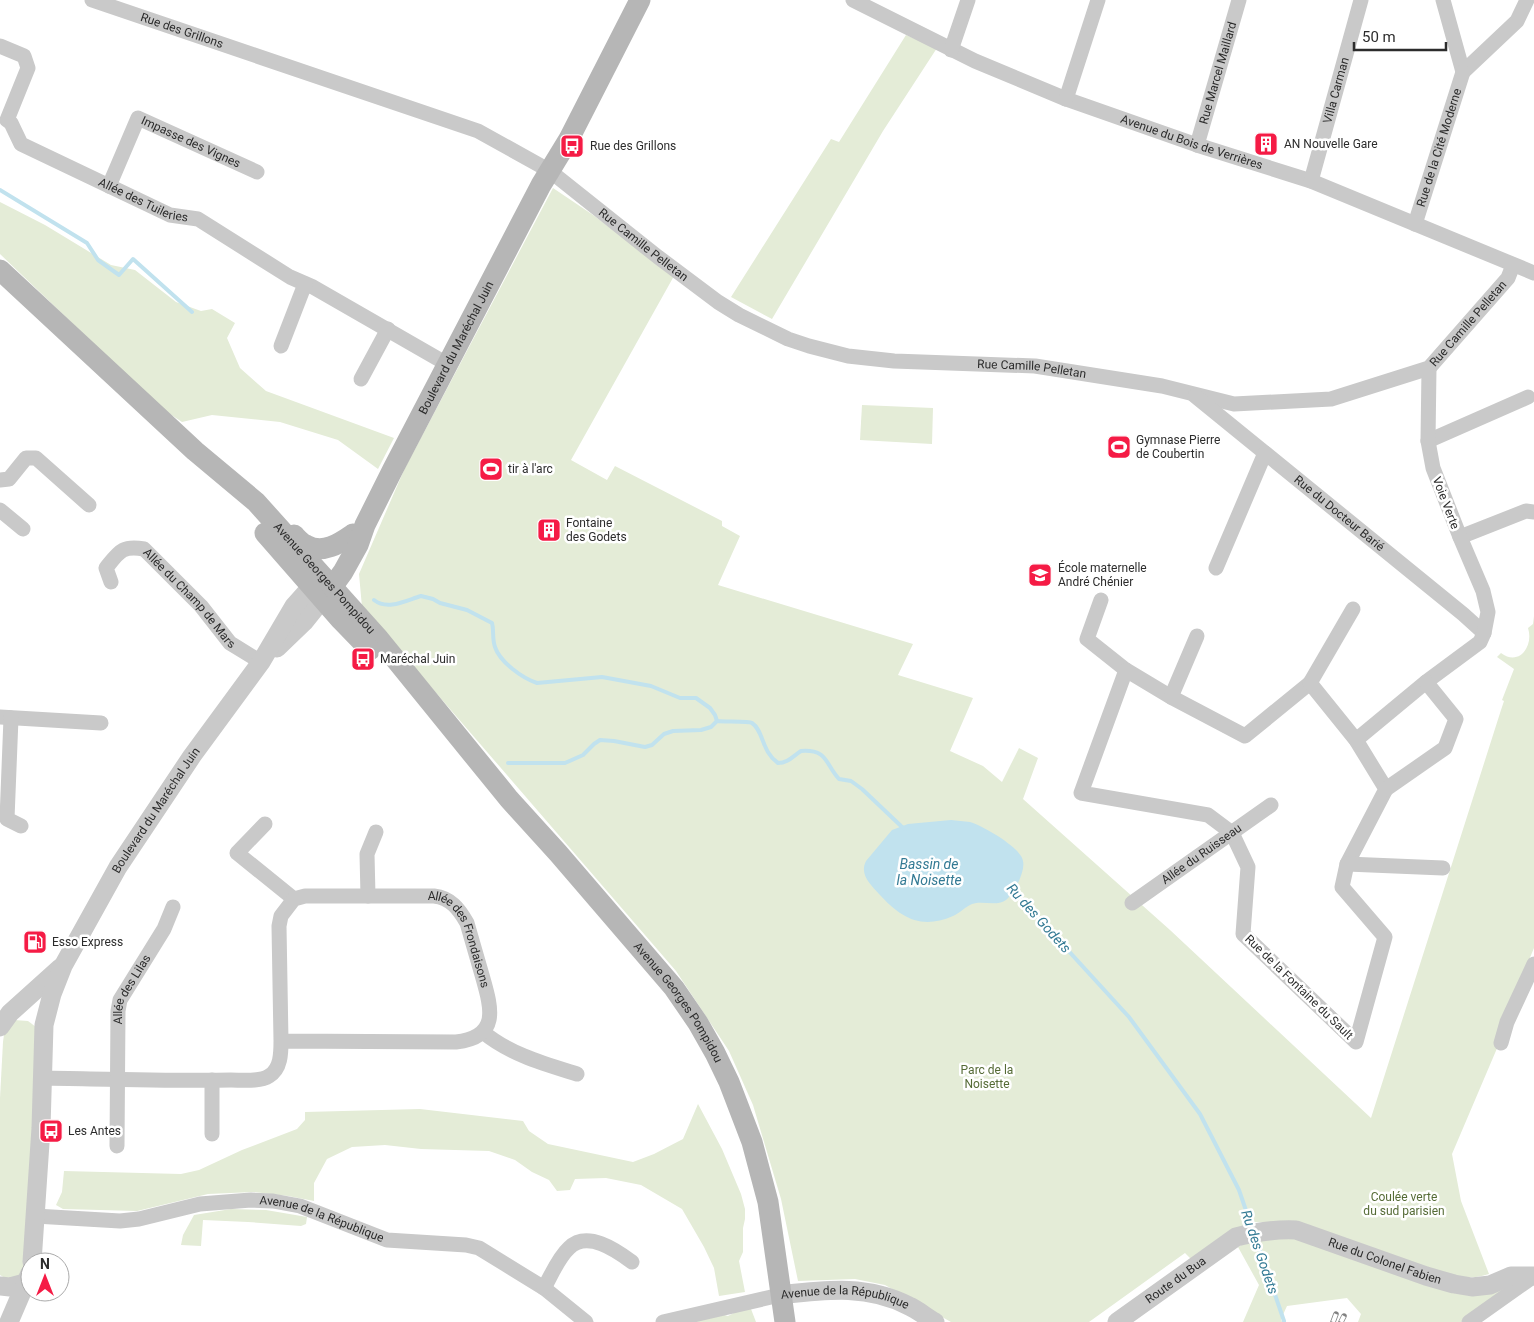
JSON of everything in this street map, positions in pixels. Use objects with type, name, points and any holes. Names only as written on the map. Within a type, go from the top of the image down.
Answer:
[{"type":"main road","name":"Boulevard du Maréchal Juin","points":[[322,587],[333,564],[358,535],[550,170],[569,139],[640,0]]},
{"type":"main road","name":"Avenue Georges Pompidou","points":[[0,270],[195,451],[256,502],[322,587],[379,639],[509,800],[640,946],[674,988],[698,1023],[729,1082],[742,1113],[761,1172],[774,1236],[780,1295],[785,1322]]},
{"type":"main road","name":"Avenue Georges Pompidou","points":[[195,451],[228,492],[322,587],[460,740]]},
{"type":"main road","points":[[256,502],[306,546],[317,548],[334,546],[358,535]]},
{"type":"main road","points":[[358,535],[352,581],[358,606],[379,639]]},
{"type":"street","name":"Rue des Grillons","points":[[92,0],[122,5],[478,131],[550,170]]},
{"type":"street","name":"Avenue du Bois de Verrières","points":[[853,0],[951,50],[1066,98],[1197,146],[1311,181],[1534,274]]},
{"type":"street","points":[[951,50],[968,0]]},
{"type":"street","points":[[1066,98],[1098,0]]},
{"type":"street","name":"Rue Marcel Maillard","points":[[1197,146],[1239,0]]},
{"type":"street","name":"Villa Carman","points":[[1311,181],[1360,0]]},
{"type":"street","name":"Rue de la Cité Moderne","points":[[1443,0],[1463,72]]},
{"type":"street","name":"Rue de la Cité Moderne","points":[[1415,224],[1463,72],[1517,21],[1527,0]]},
{"type":"street","name":"Allée des Tuileries","points":[[0,46],[24,56],[28,68],[3,119],[11,123],[21,144],[170,215],[198,219],[290,277],[313,287],[448,364]]},
{"type":"street","name":"Impasse des Vignes","points":[[109,186],[138,118],[257,172]]},
{"type":"street","name":"Rue Camille Pelletan","points":[[550,170],[658,257],[718,302],[751,321],[809,346],[868,359],[1035,366],[1162,386],[1234,404],[1332,399],[1429,368],[1508,278],[1512,265]]},
{"type":"street","points":[[281,346],[305,284]]},
{"type":"street","points":[[361,379],[388,329]]},
{"type":"street","name":"Voie Verte","points":[[1429,368],[1428,442],[1433,468],[1483,591],[1488,612],[1484,633]]},
{"type":"street","name":"Rue du Docteur Barié","points":[[1193,394],[1484,633]]},
{"type":"street","points":[[1428,442],[1528,397]]},
{"type":"street","points":[[1216,568],[1265,453]]},
{"type":"street","points":[[0,480],[9,479],[26,458],[36,458],[89,505]]},
{"type":"street","points":[[0,510],[23,529]]},
{"type":"street","points":[[1460,537],[1526,511],[1534,512]]},
{"type":"street","name":"Allée du Champ de Mars","points":[[111,582],[106,568],[120,550],[132,547],[144,549],[201,606],[230,643],[261,662]]},
{"type":"street","name":"Boulevard du Maréchal Juin","points":[[33,1252],[43,1078],[44,1025],[52,994],[63,966],[118,867],[192,756],[261,662],[304,622],[322,587]]},
{"type":"street","points":[[1101,600],[1087,639],[1126,670],[1171,697],[1245,736],[1310,683],[1353,609]]},
{"type":"street","points":[[1356,740],[1426,682],[1480,642],[1484,633]]},
{"type":"street","points":[[1171,697],[1197,636]]},
{"type":"street","points":[[1126,670],[1081,793],[1208,815],[1232,833]]},
{"type":"street","points":[[1310,683],[1356,740],[1386,788],[1445,748],[1456,719],[1426,682]]},
{"type":"street","points":[[21,826],[7,818],[6,717],[101,723]]},
{"type":"street","name":"Rue de la Fontaine du Sault","points":[[1232,833],[1248,867],[1243,934],[1356,1042],[1385,937],[1342,887],[1347,864],[1386,788]]},
{"type":"street","name":"Allée du Ruisseau","points":[[1132,903],[1271,805]]},
{"type":"street","points":[[43,1078],[260,1079],[269,1077],[276,1069],[279,1060],[280,1041],[279,926],[281,916],[294,899],[237,854],[265,824]]},
{"type":"street","points":[[368,896],[367,854],[376,832]]},
{"type":"street","points":[[1347,864],[1443,868]]},
{"type":"street","name":"Allée des Frondaisons","points":[[294,899],[305,896],[434,896],[448,900],[455,906],[467,923],[490,1005],[488,1021],[483,1032]]},
{"type":"street","name":"Allée des Lilas","points":[[117,1146],[118,1011],[120,1000],[164,929],[173,907]]},
{"type":"street","points":[[1501,1044],[1507,1022],[1534,964]]},
{"type":"street","name":"Boulevard du Maréchal Juin","points":[[5,1020],[63,966]]},
{"type":"street","points":[[5,1020],[20,1011],[34,1014],[44,1025]]},
{"type":"street","points":[[280,1041],[456,1042],[476,1038],[483,1032],[495,1042],[544,1064],[578,1074]]},
{"type":"street","points":[[212,1080],[212,1134]]},
{"type":"street","name":"Avenue de la République","points":[[35,1216],[120,1221],[139,1219],[200,1204],[226,1201],[273,1201],[300,1206],[387,1240],[466,1245],[479,1248],[544,1288],[586,1322]]},
{"type":"street","name":"Rue du Colonel Fabien","points":[[1236,1237],[1276,1229],[1296,1230],[1426,1276],[1472,1287],[1490,1285],[1511,1276],[1534,1276]]},
{"type":"street","name":"Route du Bua","points":[[1117,1322],[1236,1237]]},
{"type":"street","points":[[544,1288],[567,1250],[574,1244],[599,1242],[616,1250],[632,1262]]},
{"type":"street","points":[[1469,1322],[1534,1276]]},
{"type":"street","points":[[1494,1322],[1496,1304],[1534,1276]]},
{"type":"street","points":[[0,1286],[10,1287],[20,1282]]},
{"type":"street","name":"Avenue de la République","points":[[663,1322],[780,1295],[846,1289],[874,1292],[908,1305],[935,1322]]},
{"type":"street","points":[[9,1322],[20,1297]]},
{"type":"street","points":[[0,1315],[2,1322]]},
{"type":"green space","points":[[906,35],[937,48],[883,131],[772,319],[731,297],[831,139],[839,142]]},
{"type":"green space","name":"Parc de la Noisette","points":[[553,188],[593,215],[674,276],[571,460],[607,480],[615,466],[722,521],[722,526],[740,536],[718,585],[913,644],[898,675],[973,698],[950,751],[983,766],[1002,782],[1019,748],[1038,758],[1023,799],[1170,930],[1371,1118],[1504,701],[1502,700],[1514,669],[1497,657],[1501,653],[1514,658],[1524,652],[1529,641],[1528,628],[1533,624],[1534,616],[1534,948],[1494,1043],[1498,1046],[1452,1154],[1461,1201],[1489,1274],[1459,1278],[1406,1274],[1516,1284],[1461,1322],[1358,1322],[1361,1314],[1347,1298],[1287,1306],[1281,1319],[1282,1322],[1243,1322],[1259,1285],[1238,1247],[1281,1223],[1252,1222],[1192,1260],[1185,1253],[1089,1322],[951,1322],[885,1285],[855,1279],[798,1281],[781,1199],[753,1105],[729,1051],[676,971],[362,607],[359,574],[404,470]]},
{"type":"green space","points":[[0,202],[45,225],[111,265],[135,270],[176,302],[201,311],[212,309],[235,323],[227,338],[240,368],[266,391],[394,438],[378,469],[338,440],[280,422],[212,415],[182,422],[161,408],[0,254]]},
{"type":"green space","points":[[862,405],[933,408],[932,444],[860,440]]},
{"type":"green space","points":[[14,1020],[28,1021],[36,1027],[28,1252],[20,1252],[20,1274],[17,1277],[5,1278],[0,1275],[0,1098],[5,1027]]},
{"type":"green space","points":[[698,1104],[722,1149],[741,1194],[745,1209],[743,1252],[739,1261],[745,1292],[719,1296],[714,1268],[682,1209],[641,1185],[606,1178],[575,1179],[570,1190],[557,1191],[549,1180],[532,1172],[515,1160],[489,1151],[421,1149],[385,1145],[352,1147],[327,1159],[314,1183],[314,1201],[253,1192],[208,1194],[137,1211],[63,1209],[56,1205],[62,1192],[64,1171],[181,1174],[199,1170],[242,1150],[297,1129],[305,1120],[305,1112],[420,1109],[523,1121],[529,1131],[548,1144],[633,1162],[654,1154],[683,1139]]},
{"type":"green space","points":[[231,1209],[266,1210],[307,1217],[306,1224],[301,1226],[203,1220],[201,1246],[181,1245],[183,1235],[194,1215]]},
{"type":"green space","points":[[743,1308],[751,1309],[756,1322],[686,1322],[717,1313],[728,1316]]},
{"type":"water","name":"Bassin de la Noisette","points":[[951,820],[976,824],[1012,846],[1021,856],[1023,862],[1019,881],[1010,896],[1002,902],[972,904],[956,915],[942,920],[921,922],[912,919],[895,910],[887,902],[870,883],[865,875],[864,866],[892,830],[908,824]]},
{"type":"waterway","points":[[0,190],[87,243],[98,260],[119,275],[133,259],[192,312]]},
{"type":"waterway","name":"Ru des Godets","points":[[374,600],[385,605],[391,605],[421,596],[467,610],[492,623],[494,644],[498,653],[518,673],[537,683],[602,677],[651,686],[680,698],[696,698],[710,708],[717,721],[752,723],[759,731],[768,753],[778,763],[788,761],[801,751],[816,752],[821,755],[839,779],[851,781],[862,789],[905,829]]},
{"type":"waterway","points":[[508,763],[565,763],[583,755],[600,740],[645,747],[652,745],[664,734],[673,731],[701,730],[711,727],[717,721]]},
{"type":"waterway","name":"Ru des Godets","points":[[1011,888],[1129,1017],[1200,1114],[1239,1190],[1252,1228]]},
{"type":"waterway","name":"Ru des Godets","points":[[1256,1239],[1284,1321]]},
{"type":"railway","points":[[1333,1322],[1336,1314]]},
{"type":"railway","points":[[1341,1322],[1344,1316]]},
{"type":"place","name":"AN Nouvelle Gare","points":[[1266,144]]},
{"type":"place","name":"Rue des Grillons","points":[[572,146]]},
{"type":"place","name":"Gymnase Pierre de Coubertin","points":[[1119,447]]},
{"type":"place","name":"tir à l'arc","points":[[491,469]]},
{"type":"place","name":"Fontaine des Godets","points":[[549,530]]},
{"type":"place","name":"École maternelle André Chénier","points":[[1040,575]]},
{"type":"place","name":"Maréchal Juin","points":[[363,659]]},
{"type":"place","name":"Esso Express","points":[[35,942]]},
{"type":"place","name":"Les Antes","points":[[51,1131]]},
{"type":"park label","name":"Coulée verte du sud parisien","points":[[1404,1204]]}]
